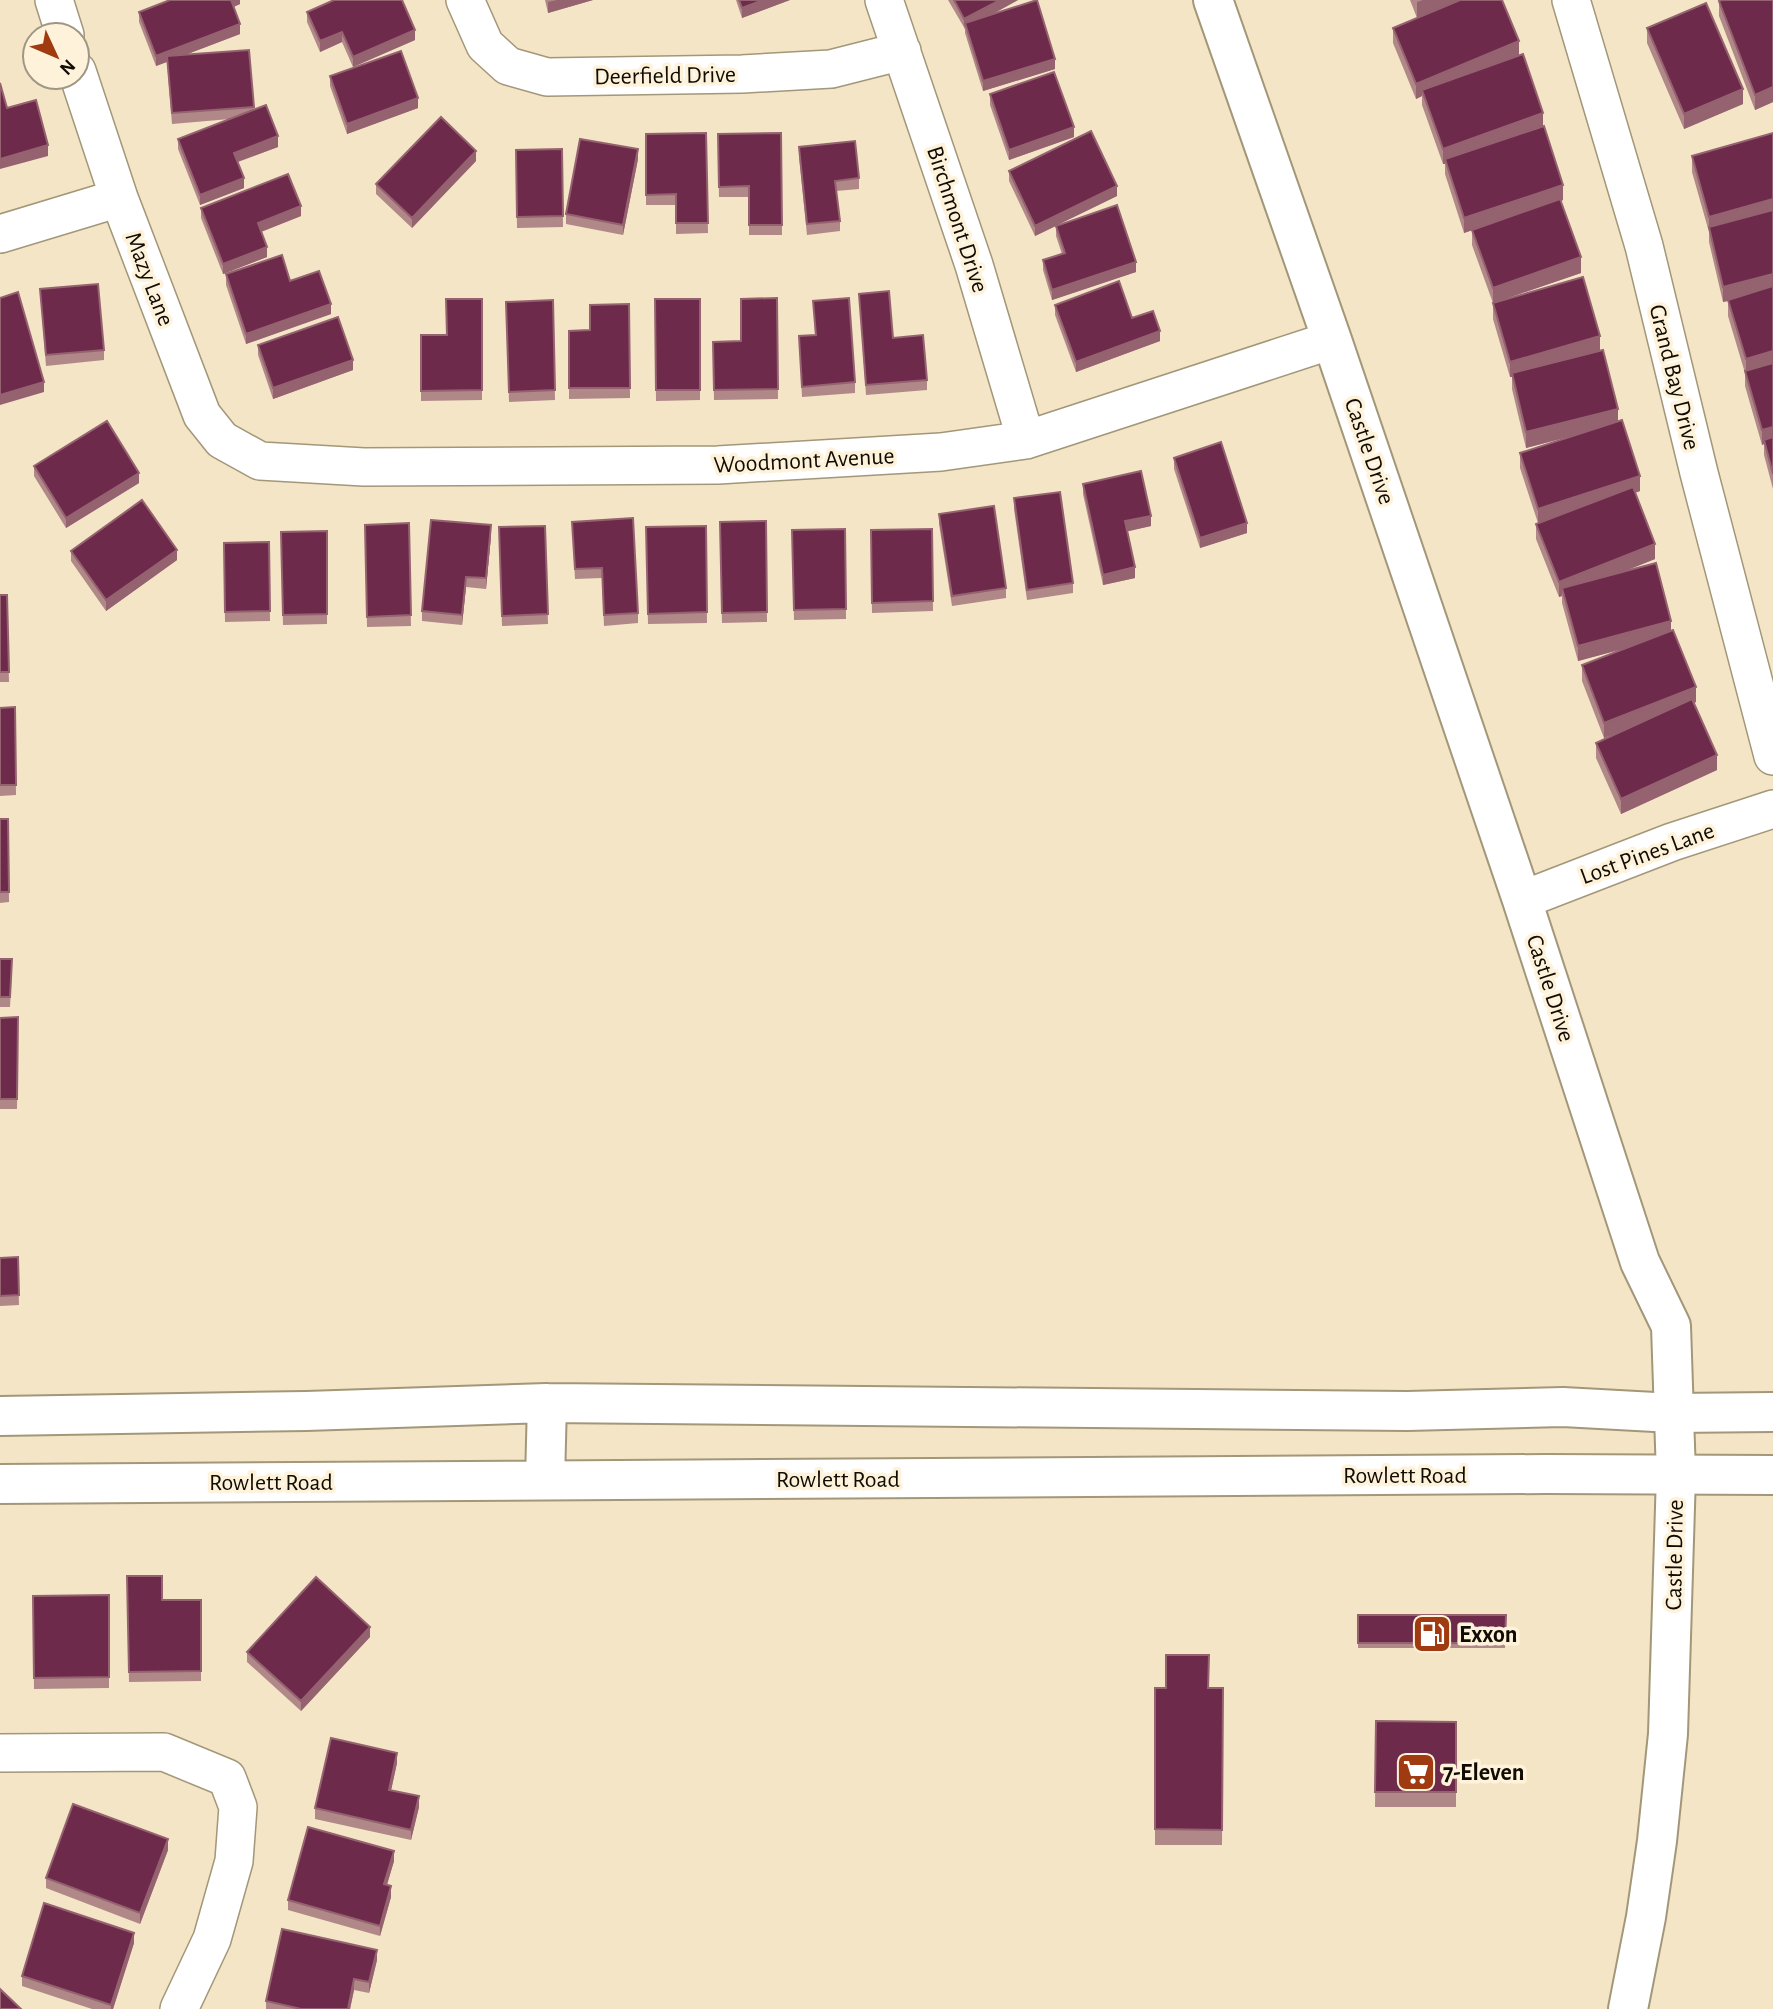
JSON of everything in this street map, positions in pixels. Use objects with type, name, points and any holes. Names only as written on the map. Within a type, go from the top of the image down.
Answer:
[{"type":"main road","name":"Castle Drive","points":[[1213,0],[1332,340],[1522,900],[1640,1262],[1671,1326],[1675,1475],[1668,1734],[1654,1866],[1628,2009]]},
{"type":"main road","points":[[545,1480],[547,1403]]},
{"type":"main road","points":[[0,1416],[306,1411],[547,1403],[1393,1411],[1563,1406],[1673,1413],[1773,1412]]},
{"type":"main road","name":"Rowlett Road","points":[[0,1484],[1773,1475]]},
{"type":"street","points":[[54,0],[61,21]]},
{"type":"street","name":"Deerfield Drive","points":[[465,0],[485,45],[508,66],[547,77],[741,74],[831,69],[902,51]]},
{"type":"street","name":"Birchmont Drive","points":[[884,0],[974,265],[1026,440]]},
{"type":"street","name":"Grand Bay Drive","points":[[1571,0],[1644,246],[1699,473],[1773,756]]},
{"type":"street","name":"Mazy Lane","points":[[84,91],[119,198],[202,415],[222,440],[260,461]]},
{"type":"street","points":[[0,234],[119,198]]},
{"type":"street","name":"Woodmont Avenue","points":[[260,461],[364,467],[718,465],[941,453],[1026,440],[1332,340]]},
{"type":"street","name":"Lost Pines Lane","points":[[1522,900],[1672,842],[1773,809]]},
{"type":"street","points":[[0,1753],[164,1752],[227,1778],[238,1807],[234,1861],[212,1939],[179,2009]]},
{"type":"building","points":[[170,0],[231,0],[240,24],[156,56],[139,12]]},
{"type":"building","points":[[334,0],[402,0],[415,30],[353,57],[342,32],[320,41],[307,12]]},
{"type":"building","points":[[739,0],[763,0],[742,8]]},
{"type":"building","points":[[954,0],[1000,0],[964,19]]},
{"type":"building","points":[[1037,0],[1055,59],[983,81],[965,23]]},
{"type":"building","points":[[1460,0],[1502,0],[1519,41],[1416,84],[1393,28]]},
{"type":"building","points":[[1773,0],[1773,87],[1755,95],[1719,1]]},
{"type":"building","points":[[1706,3],[1743,89],[1684,114],[1647,28]]},
{"type":"building","points":[[249,50],[254,107],[172,113],[167,56]]},
{"type":"building","points":[[401,51],[418,98],[347,124],[330,76]]},
{"type":"building","points":[[1523,54],[1543,113],[1443,149],[1422,90]]},
{"type":"building","points":[[1054,72],[1074,127],[1009,150],[990,94]]},
{"type":"building","points":[[0,83],[7,108],[36,100],[48,145],[0,159]]},
{"type":"building","points":[[266,105],[278,136],[234,153],[244,178],[200,195],[178,139]]},
{"type":"building","points":[[441,117],[476,151],[412,218],[376,184]]},
{"type":"building","points":[[1544,126],[1563,185],[1464,218],[1445,159]]},
{"type":"building","points":[[1091,131],[1117,186],[1035,226],[1009,171]]},
{"type":"building","points":[[706,133],[708,223],[676,223],[676,194],[646,195],[646,134]]},
{"type":"building","points":[[781,133],[782,225],[749,225],[749,186],[719,187],[718,134]]},
{"type":"building","points":[[1773,133],[1773,199],[1709,217],[1692,156]]},
{"type":"building","points":[[580,139],[638,149],[623,225],[566,214]]},
{"type":"building","points":[[855,141],[859,178],[835,181],[840,221],[807,224],[799,147]]},
{"type":"building","points":[[562,149],[563,216],[517,217],[516,150]]},
{"type":"building","points":[[288,174],[301,206],[258,223],[267,247],[223,264],[201,208]]},
{"type":"building","points":[[1560,199],[1581,257],[1493,288],[1472,230]]},
{"type":"building","points":[[1117,205],[1136,262],[1052,290],[1043,260],[1065,253],[1056,226]]},
{"type":"building","points":[[1773,210],[1773,274],[1723,287],[1709,227]]},
{"type":"building","points":[[282,255],[290,281],[319,271],[331,304],[246,334],[226,274]]},
{"type":"building","points":[[1583,277],[1600,336],[1510,362],[1493,303]]},
{"type":"building","points":[[1119,281],[1132,318],[1153,311],[1160,331],[1076,362],[1055,305]]},
{"type":"building","points":[[98,284],[104,350],[46,355],[40,289]]},
{"type":"building","points":[[1773,286],[1773,351],[1746,359],[1728,300]]},
{"type":"building","points":[[889,291],[893,338],[923,335],[927,380],[866,385],[859,294]]},
{"type":"building","points":[[18,292],[44,382],[0,395],[0,298]]},
{"type":"building","points":[[777,298],[778,389],[714,390],[713,342],[741,341],[741,299]]},
{"type":"building","points":[[849,298],[855,382],[802,387],[799,336],[816,335],[813,301]]},
{"type":"building","points":[[446,299],[482,299],[482,390],[421,391],[421,335],[447,335]]},
{"type":"building","points":[[655,299],[700,299],[700,390],[656,390]]},
{"type":"building","points":[[553,300],[555,390],[509,392],[506,302]]},
{"type":"building","points":[[629,304],[630,388],[569,388],[569,331],[590,330],[590,305]]},
{"type":"building","points":[[338,317],[353,360],[273,388],[258,345]]},
{"type":"building","points":[[1603,350],[1618,409],[1526,432],[1512,373]]},
{"type":"building","points":[[1773,363],[1773,427],[1762,430],[1745,371]]},
{"type":"building","points":[[1622,420],[1640,476],[1538,509],[1520,453]]},
{"type":"building","points":[[107,421],[139,473],[66,518],[34,466]]},
{"type":"building","points":[[1773,437],[1773,474],[1764,440]]},
{"type":"building","points":[[1221,442],[1247,523],[1200,538],[1174,458]]},
{"type":"building","points":[[1141,471],[1151,516],[1125,521],[1135,567],[1103,575],[1083,484]]},
{"type":"building","points":[[1633,487],[1655,544],[1559,582],[1536,524]]},
{"type":"building","points":[[1060,492],[1073,583],[1027,590],[1014,498]]},
{"type":"building","points":[[142,500],[177,550],[106,600],[71,551]]},
{"type":"building","points":[[994,506],[1006,588],[952,596],[939,514]]},
{"type":"building","points":[[633,518],[638,613],[604,615],[602,568],[575,569],[572,522]]},
{"type":"building","points":[[431,520],[491,525],[486,578],[466,577],[462,615],[422,611]]},
{"type":"building","points":[[766,521],[767,612],[722,613],[720,522]]},
{"type":"building","points":[[409,523],[411,615],[367,617],[365,525]]},
{"type":"building","points":[[545,526],[548,614],[502,616],[499,527]]},
{"type":"building","points":[[706,526],[707,612],[648,614],[646,527]]},
{"type":"building","points":[[845,529],[846,609],[794,610],[792,530]]},
{"type":"building","points":[[932,529],[933,601],[872,603],[871,530]]},
{"type":"building","points":[[327,531],[327,614],[283,615],[281,532]]},
{"type":"building","points":[[269,542],[270,611],[225,612],[224,543]]},
{"type":"building","points":[[1656,563],[1671,621],[1578,646],[1562,588]]},
{"type":"building","points":[[0,595],[7,595],[9,672],[0,672]]},
{"type":"building","points":[[1673,630],[1696,687],[1604,723],[1582,665]]},
{"type":"building","points":[[1692,699],[1717,755],[1621,799],[1596,743]]},
{"type":"building","points":[[15,707],[16,785],[0,785],[0,708]]},
{"type":"building","points":[[0,819],[8,819],[9,892],[0,892]]},
{"type":"building","points":[[0,959],[12,959],[10,997],[0,997]]},
{"type":"building","points":[[18,1017],[17,1099],[0,1099],[0,1018]]},
{"type":"building","points":[[18,1257],[19,1295],[0,1296],[0,1258]]},
{"type":"building","points":[[127,1576],[162,1576],[162,1600],[201,1600],[201,1671],[129,1672]]},
{"type":"building","points":[[316,1577],[370,1627],[301,1701],[247,1652]]},
{"type":"building","points":[[109,1595],[109,1677],[34,1678],[33,1596]]},
{"type":"building","name":"Exxon","points":[[1358,1615],[1506,1615],[1505,1643],[1358,1643]]},
{"type":"building","points":[[1166,1655],[1209,1655],[1208,1688],[1223,1688],[1222,1830],[1155,1829],[1155,1688],[1166,1688]]},
{"type":"building","name":"7-Eleven","points":[[1376,1721],[1456,1722],[1456,1792],[1375,1792]]},
{"type":"building","points":[[331,1738],[397,1753],[389,1790],[419,1796],[411,1830],[315,1808]]},
{"type":"building","points":[[73,1804],[168,1839],[140,1913],[46,1878]]},
{"type":"building","points":[[308,1827],[394,1851],[384,1884],[391,1886],[380,1926],[288,1900]]},
{"type":"building","points":[[44,1903],[134,1933],[111,2005],[22,1976]]},
{"type":"building","points":[[282,1929],[377,1950],[369,1982],[354,1979],[348,2009],[301,2009],[266,2001]]},
{"type":"building","points":[[0,1989],[21,2009],[0,2009]]},
{"type":"place","name":"Exxon","points":[[1432,1634]]},
{"type":"place","name":"7-Eleven","points":[[1416,1772]]}]
